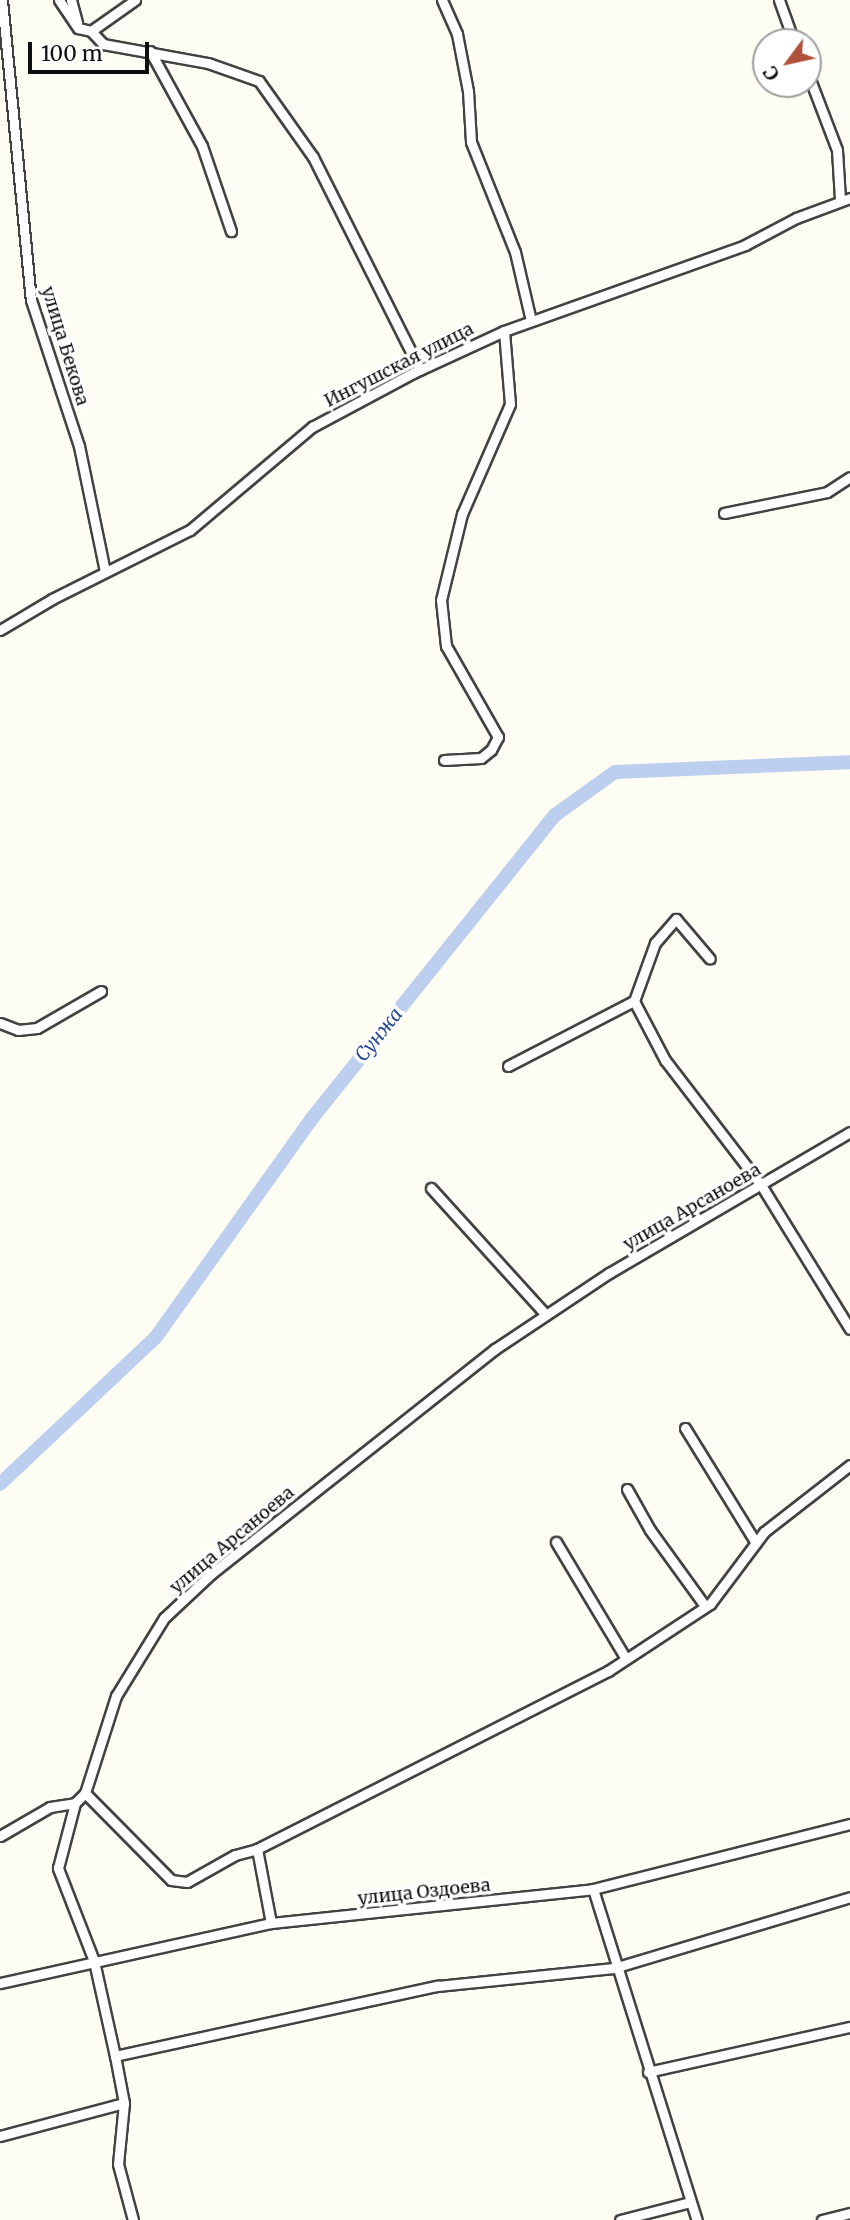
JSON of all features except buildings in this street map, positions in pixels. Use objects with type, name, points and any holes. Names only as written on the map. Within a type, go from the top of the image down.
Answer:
[{"type":"street","name":"улица Бекова","points":[[2,0],[31,300],[79,446],[105,571]]},
{"type":"street","points":[[59,0],[78,28],[91,31],[103,44],[208,63],[259,81],[313,157],[420,370]]},
{"type":"street","points":[[71,0],[78,28]]},
{"type":"street","points":[[91,31],[135,0]]},
{"type":"street","points":[[442,0],[457,34],[468,91],[471,142],[515,252],[531,321]]},
{"type":"street","points":[[779,0],[789,28]]},
{"type":"street","points":[[150,51],[202,146],[231,231]]},
{"type":"street","points":[[817,98],[837,150],[845,199]]},
{"type":"street","name":"Ингушская улица","points":[[0,630],[105,571],[190,530],[312,427],[420,370],[504,331],[745,245],[845,199]]},
{"type":"street","points":[[444,760],[481,758],[491,750],[498,737],[446,646],[441,600],[462,514],[510,404],[504,331]]},
{"type":"street","points":[[724,513],[827,492],[850,477]]},
{"type":"street","points":[[508,1066],[634,1001],[655,943],[676,919],[710,959]]},
{"type":"street","points":[[0,1023],[18,1030],[37,1028],[101,991]]},
{"type":"street","points":[[634,1001],[665,1060],[761,1185],[850,1329]]},
{"type":"street","name":"улица Арсаноева","points":[[75,1803],[85,1793],[116,1696],[164,1618],[211,1574],[429,1401],[546,1315],[850,1132]]},
{"type":"street","points":[[431,1188],[546,1315]]},
{"type":"street","points":[[685,1428],[756,1543]]},
{"type":"street","points":[[85,1793],[171,1880],[187,1882],[234,1855],[257,1849],[626,1659],[705,1606],[756,1543],[850,1465]]},
{"type":"street","points":[[627,1489],[650,1530],[705,1606]]},
{"type":"street","points":[[556,1542],[626,1659]]},
{"type":"street","points":[[0,1836],[50,1807],[75,1803],[58,1868],[94,1961],[116,2056],[124,2103],[118,2164],[133,2220]]},
{"type":"street","name":"улица Оздоева","points":[[0,1983],[94,1961],[114,1961],[271,1923],[593,1889],[850,1824]]},
{"type":"street","points":[[257,1849],[271,1923]]},
{"type":"street","points":[[593,1889],[614,1968],[697,2220]]},
{"type":"street","points":[[116,2056],[437,1986],[614,1968],[850,1898]]},
{"type":"street","points":[[648,2072],[850,2027]]},
{"type":"street","points":[[0,2136],[124,2103]]},
{"type":"street","points":[[620,2220],[690,2202]]},
{"type":"street","points":[[822,2220],[850,2213]]},
{"type":"waterway","name":"Сунжа","points":[[0,1484],[156,1337],[313,1117],[555,815],[615,772],[850,762]]}]
